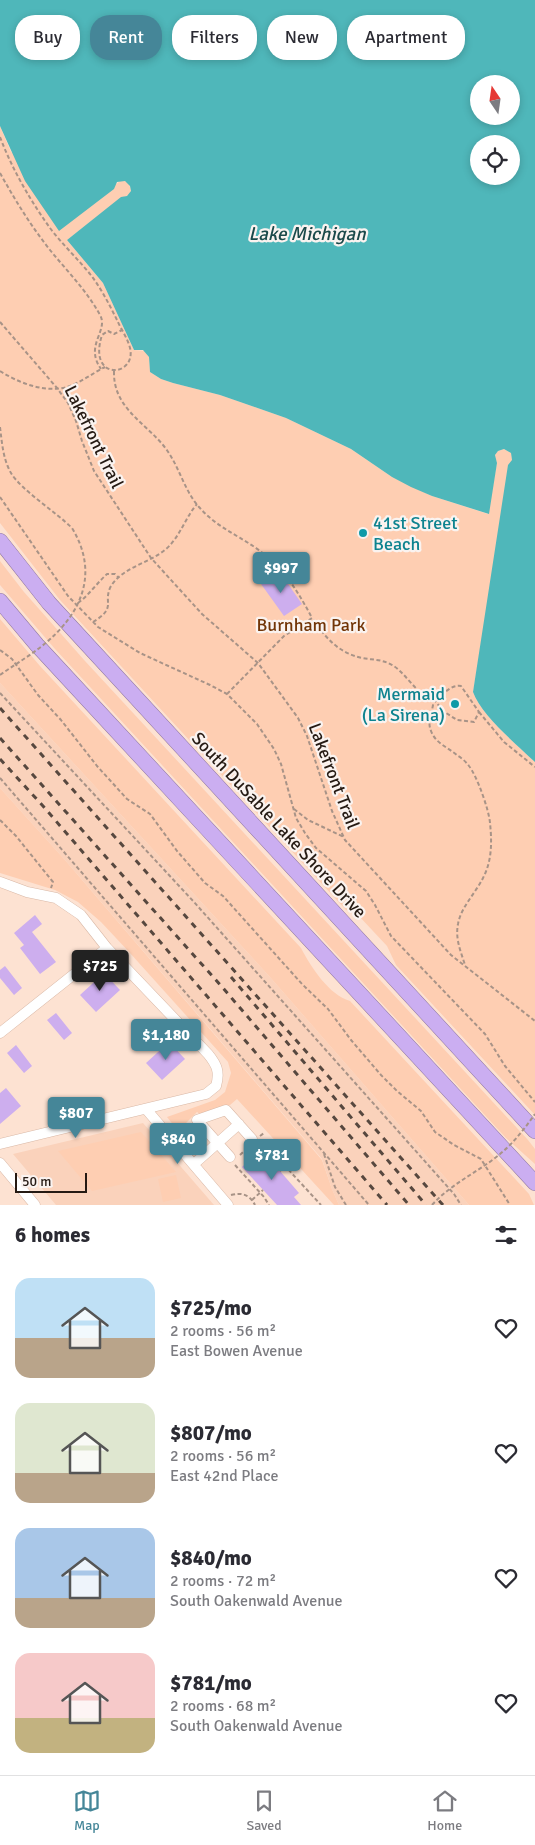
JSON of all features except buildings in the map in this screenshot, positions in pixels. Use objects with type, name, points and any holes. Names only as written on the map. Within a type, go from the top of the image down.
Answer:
[{"type":"highway","name":"South DuSable Lake Shore Drive","points":[[0,541],[49,604],[535,1131]]},
{"type":"highway","points":[[0,602],[44,653],[534,1182]]},
{"type":"street","points":[[0,882],[27,892],[56,898],[81,915],[107,948],[214,1061],[218,1068],[218,1081],[215,1087],[206,1094],[0,1144]]},
{"type":"street","points":[[0,1033],[107,948]]},
{"type":"street","points":[[146,1109],[194,1164],[230,1200]]},
{"type":"street","points":[[234,1158],[198,1120],[226,1110],[252,1141]]},
{"type":"street","points":[[194,1164],[239,1124]]},
{"type":"street","points":[[0,1163],[33,1203]]},
{"type":"path","points":[[0,137],[30,197],[50,228],[91,275],[104,294],[122,330],[130,348],[129,362],[123,369],[114,371],[105,367],[100,361],[102,335],[108,331],[114,334],[122,330]]},
{"type":"path","points":[[0,173],[32,226],[89,296],[101,317],[103,327],[98,335],[95,356],[101,369]]},
{"type":"path","name":"Lakefront Trail","points":[[0,322],[58,388],[73,413],[94,471],[151,558],[202,614],[258,663],[298,718],[307,736],[332,811],[344,837],[355,852],[440,944],[465,967],[535,1021]]},
{"type":"path","points":[[0,371],[10,378],[25,384],[58,388],[72,384],[105,367]]},
{"type":"path","points":[[114,371],[115,385],[122,402],[134,418],[162,444],[176,462],[188,492],[197,504],[217,525],[265,554],[282,571],[303,601],[312,618],[337,648],[354,656],[392,664],[406,675],[420,692],[427,697],[437,697],[450,687],[461,686],[479,712],[504,742],[535,767]]},
{"type":"path","points":[[0,427],[5,460],[11,474],[22,486],[72,528],[82,548],[86,568],[78,603],[64,625],[44,645],[0,675]]},
{"type":"path","points":[[0,497],[68,596],[94,622],[111,636],[140,653],[226,694],[257,724],[274,749],[281,764],[293,809],[305,833],[316,848],[366,891],[390,936],[485,1034],[504,1066],[535,1102]]},
{"type":"path","points":[[94,622],[104,615],[108,607],[110,587],[118,578],[163,551],[174,541],[189,513],[197,504]]},
{"type":"path","points":[[78,603],[107,574],[115,574],[118,578]]},
{"type":"path","points":[[226,694],[284,636],[312,618]]},
{"type":"path","points":[[0,650],[12,659],[38,695],[61,720],[97,766],[127,799],[150,814],[205,883],[223,896],[302,984],[328,1009],[350,1040],[386,1080],[421,1111],[435,1132],[454,1145],[481,1159],[510,1205]]},
{"type":"path","points":[[0,693],[194,902],[462,1205]]},
{"type":"path","points":[[433,698],[443,711],[457,720],[474,722],[479,712]]},
{"type":"path","points":[[433,698],[434,703],[429,719],[430,730],[440,745],[457,755],[469,766],[476,779],[490,820],[491,845],[489,863],[482,879],[460,913],[457,926],[457,939],[465,967]]},
{"type":"path","points":[[0,778],[369,1205]]},
{"type":"path","points":[[293,809],[308,820],[344,837]]},
{"type":"path","points":[[0,820],[16,836],[53,882]]},
{"type":"path","points":[[432,1205],[446,1192],[495,1159],[510,1146],[535,1114]]},
{"type":"path","points":[[264,1133],[259,1138],[321,1205]]},
{"type":"path","points":[[252,1141],[234,1158],[269,1205]]},
{"type":"path","points":[[324,1152],[335,1187],[346,1205]]},
{"type":"path","points":[[280,1171],[286,1166]]},
{"type":"path","points":[[252,1200],[263,1190]]},
{"type":"path","points":[[230,1200],[238,1193],[245,1195],[255,1205]]},
{"type":"shaded area","points":[[0,683],[269,976],[469,1205],[339,1205],[322,1159],[65,860],[0,788]]},
{"type":"shaded area","points":[[143,1123],[214,1205],[56,1205],[13,1154]]},
{"type":"green space","name":"Burnham Park","points":[[0,126],[11,152],[114,186],[120,181],[129,183],[131,191],[129,195],[121,198],[67,240],[103,283],[134,350],[145,351],[149,357],[150,372],[161,379],[220,395],[286,418],[351,449],[392,477],[432,496],[488,514],[497,463],[495,455],[498,451],[504,449],[511,453],[512,460],[473,692],[477,701],[491,720],[535,762],[535,1115],[396,965],[387,946],[358,915],[346,910],[60,600],[0,523]]},
{"type":"green space","points":[[0,561],[24,592],[85,661],[528,1140],[535,1149],[535,1164],[506,1138],[55,649],[0,585]]},
{"type":"green space","points":[[0,619],[40,666],[301,948],[315,972],[328,987],[342,998],[350,1001],[529,1194],[534,1205],[469,1205],[269,976],[0,683]]},
{"type":"green space","points":[[0,788],[65,860],[322,1160],[339,1205],[334,1205],[237,1099],[230,1105],[201,1115],[197,1112],[184,1125],[207,1150],[200,1155],[171,1122],[167,1117],[215,1100],[225,1092],[231,1073],[228,1062],[101,922],[78,902],[55,890],[0,873]]},
{"type":"green space","points":[[141,1132],[176,1172],[92,1191],[58,1151]]},
{"type":"green space","points":[[176,1175],[181,1198],[163,1202],[158,1179]]},
{"type":"water","name":"Lake Michigan","points":[[0,0],[535,0],[535,762],[491,720],[477,701],[473,692],[508,465],[512,460],[511,453],[504,449],[498,451],[495,455],[497,463],[489,514],[432,496],[411,487],[392,477],[351,449],[286,418],[220,395],[161,379],[150,372],[149,357],[143,350],[134,350],[103,283],[67,240],[121,197],[127,196],[131,191],[130,186],[125,181],[117,182],[114,189],[59,231],[25,181],[0,126]]},
{"type":"railway","points":[[0,708],[443,1205]]},
{"type":"railway","points":[[0,738],[223,988],[409,1205]]},
{"type":"railway","points":[[0,759],[43,806],[387,1205]]},
{"type":"railway","points":[[231,977],[426,1205]]},
{"type":"place","name":"41st Street Beach","points":[[363,533]]},
{"type":"place","name":"Mermaid (La Sirena)","points":[[455,704]]}]
